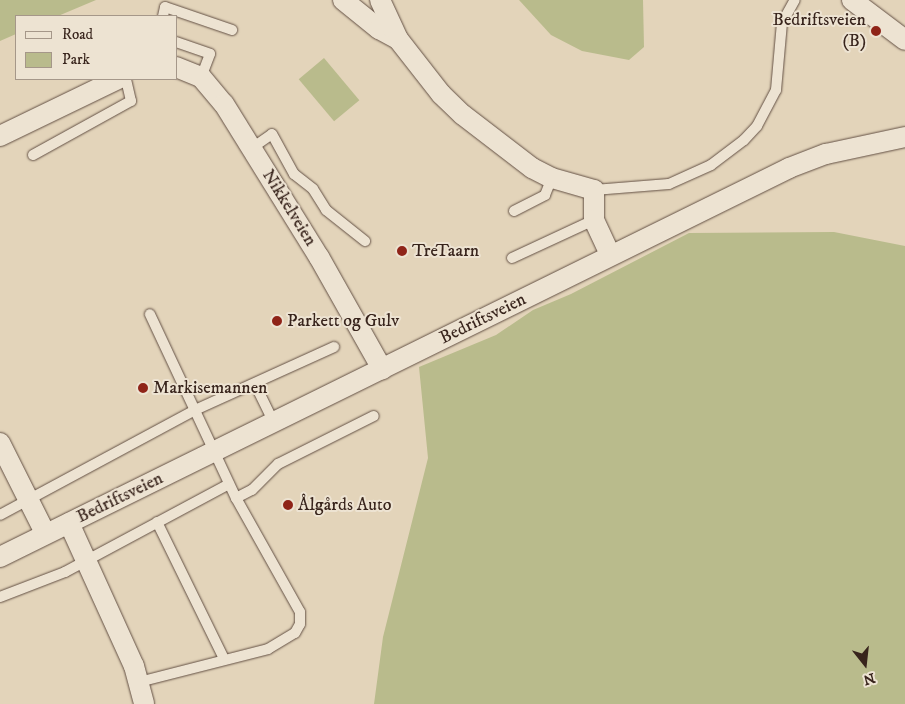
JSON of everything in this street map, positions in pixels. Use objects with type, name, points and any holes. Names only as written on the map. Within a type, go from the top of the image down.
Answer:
[{"type":"street","points":[[343,0],[379,29],[398,39]]},
{"type":"street","points":[[380,0],[398,39],[441,94],[463,115],[512,155],[552,178],[594,190],[594,220],[610,255]]},
{"type":"street","points":[[852,0],[905,40]]},
{"type":"street","name":"Nikkelveien","points":[[178,68],[201,77],[224,104],[320,257],[382,369]]},
{"type":"street","points":[[0,136],[116,80]]},
{"type":"street","name":"Bedriftsveien","points":[[0,557],[45,533],[274,423],[789,168],[857,145],[905,137]]},
{"type":"street","points":[[0,443],[45,533]]},
{"type":"street","name":"Bedriftsveien","points":[[69,523],[139,682],[144,704]]},
{"type":"lane","points":[[594,190],[669,184],[711,165],[744,140],[757,126],[776,90],[782,23],[795,0]]},
{"type":"lane","points":[[163,15],[165,7],[232,30]]},
{"type":"lane","points":[[178,43],[210,54],[201,77]]},
{"type":"lane","points":[[33,156],[131,101],[126,80]]},
{"type":"lane","points":[[252,148],[272,134],[294,174],[313,189],[326,210],[365,241]]},
{"type":"lane","points":[[514,211],[545,195],[552,178]]},
{"type":"lane","points":[[512,258],[594,220]]},
{"type":"lane","points":[[139,682],[268,649],[296,633],[300,624],[300,612],[236,498],[193,411],[150,314]]},
{"type":"lane","points":[[0,515],[30,501],[193,411],[334,346]]},
{"type":"lane","points":[[254,384],[274,423]]},
{"type":"lane","points":[[236,498],[252,490],[278,464],[374,416]]},
{"type":"lane","points":[[0,597],[65,572],[86,558],[229,484]]},
{"type":"lane","points":[[157,522],[224,659]]},
{"type":"green space","points":[[0,0],[96,0],[60,15],[15,15],[15,34],[0,41]]},
{"type":"green space","points":[[519,0],[643,0],[644,47],[629,60],[582,51],[551,35]]},
{"type":"green space","points":[[324,58],[359,100],[334,121],[299,79]]},
{"type":"green space","points":[[834,232],[905,246],[905,704],[374,704],[383,637],[428,458],[419,367],[496,335],[533,310],[571,294],[689,233]]},
{"type":"place","name":"Bedriftsveien (B)","points":[[876,31]]},
{"type":"place","name":"TreTaarn","points":[[402,251]]},
{"type":"place","name":"Parkett og Gulv","points":[[277,321]]},
{"type":"place","name":"Markisemannen","points":[[143,388]]},
{"type":"place","name":"Ålgårds Auto","points":[[288,505]]}]
